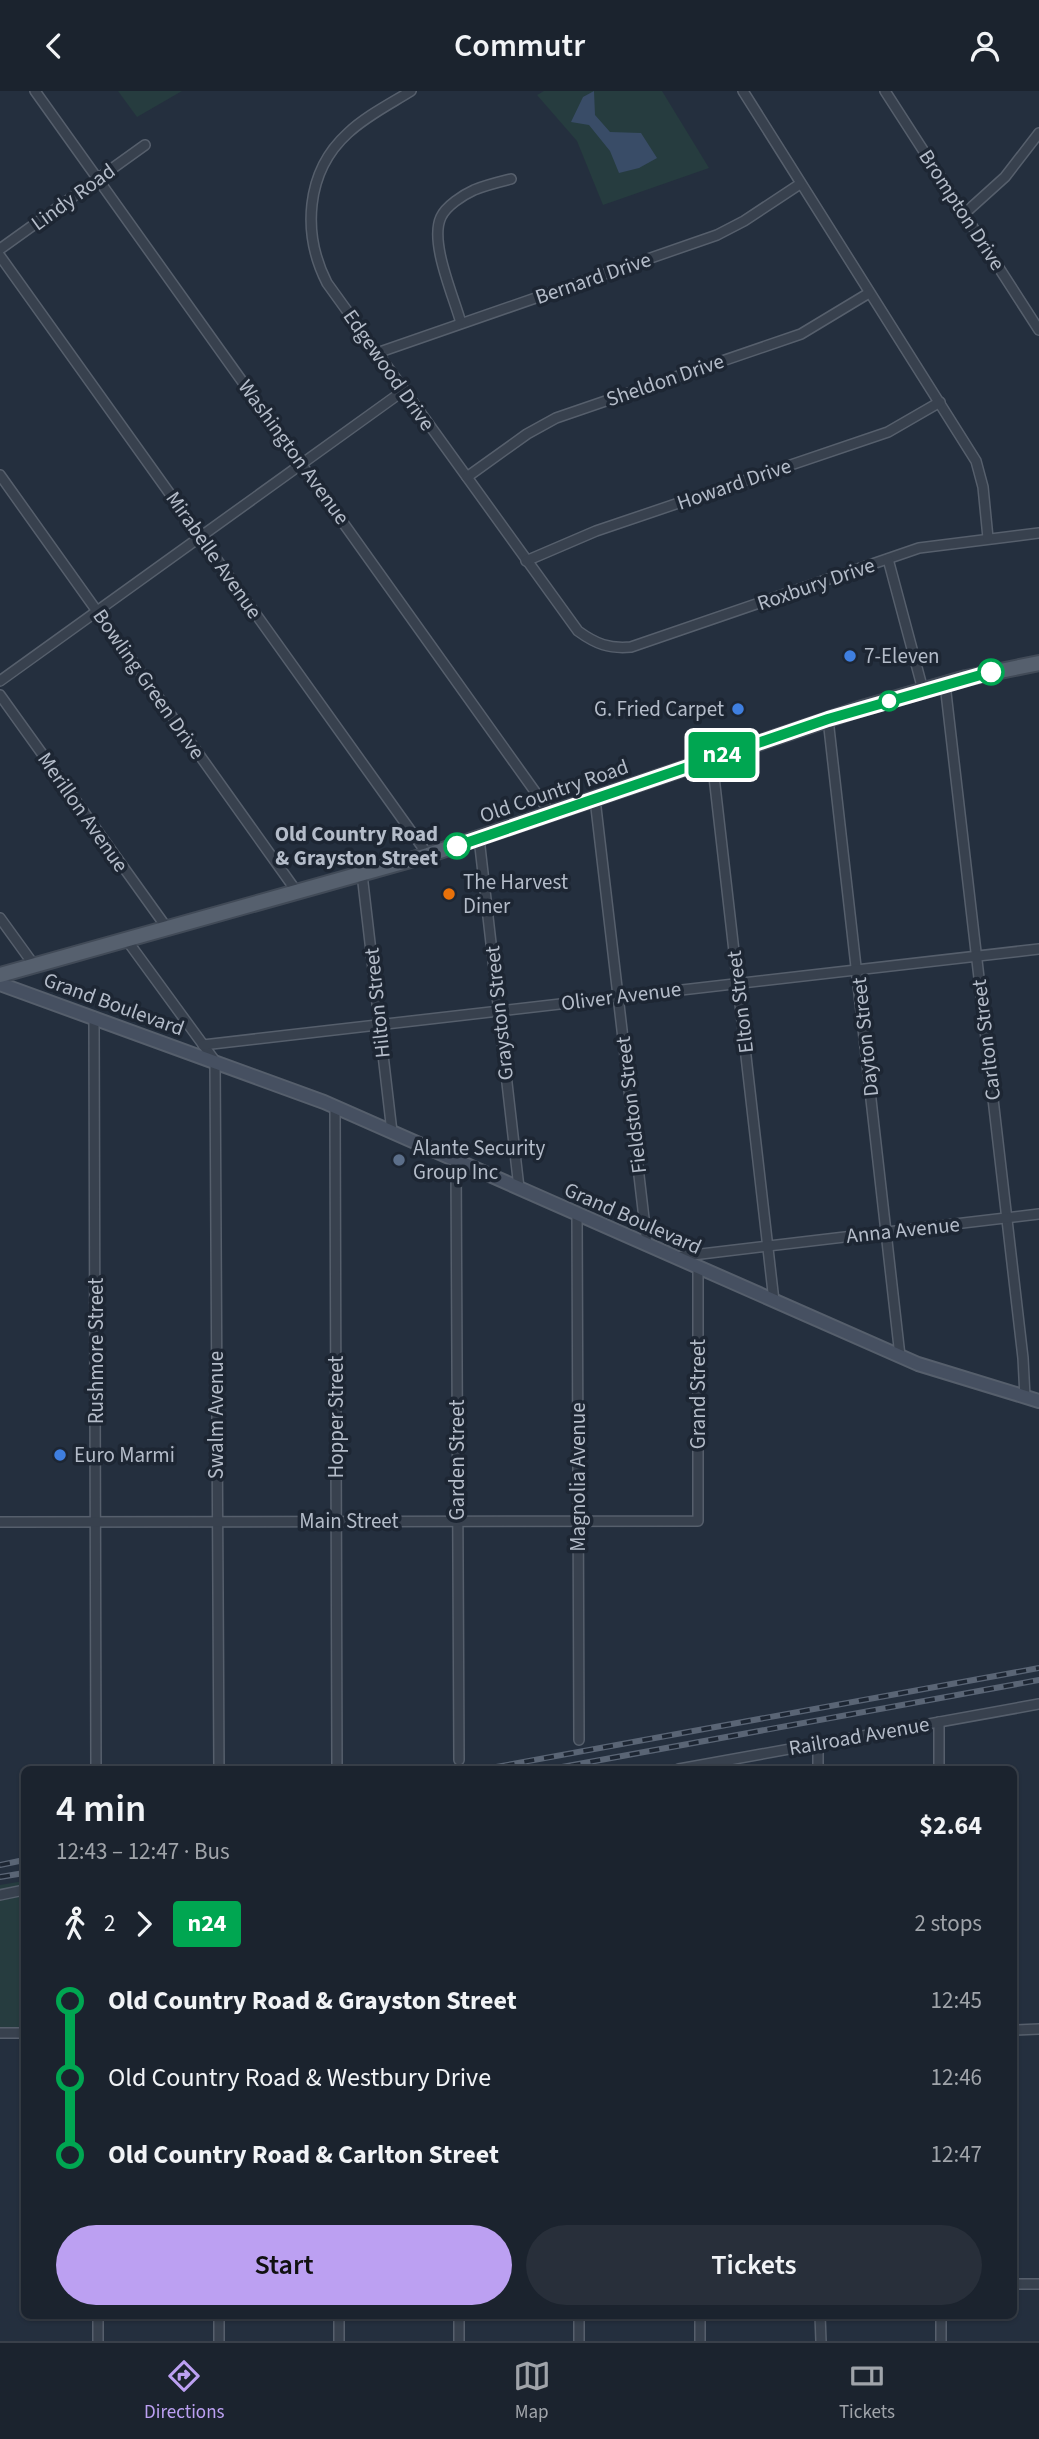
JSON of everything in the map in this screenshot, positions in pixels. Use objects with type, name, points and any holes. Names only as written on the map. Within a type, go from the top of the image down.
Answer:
[{"type":"main road","name":"Old Country Road","points":[[0,975],[428,855],[828,719],[945,684],[1039,663]]},
{"type":"street","name":"Washington Avenue","points":[[35,91],[551,814]]},
{"type":"street","name":"Edgewood Drive","points":[[411,91],[349,132],[327,158],[315,185],[310,220],[318,265],[327,283],[526,561],[578,631],[597,644]]},
{"type":"street","points":[[743,91],[976,461],[983,487],[988,538]]},
{"type":"street","name":"Brompton Drive","points":[[885,91],[1039,330]]},
{"type":"street","points":[[964,214],[1004,177],[1039,133]]},
{"type":"street","name":"Lindy Road","points":[[0,249],[145,145]]},
{"type":"street","points":[[461,323],[439,249],[437,231],[440,218],[457,201],[473,191],[511,179]]},
{"type":"street","name":"Bernard Drive","points":[[377,353],[717,236],[800,184]]},
{"type":"street","name":"Mirabelle Avenue","points":[[0,256],[428,855]]},
{"type":"street","name":"Sheldon Drive","points":[[467,477],[527,434],[556,418],[802,334],[869,293]]},
{"type":"street","points":[[0,681],[403,391]]},
{"type":"street","name":"Howard Drive","points":[[526,561],[596,531],[888,432],[940,402]]},
{"type":"street","name":"Bowling Green Drive","points":[[0,475],[297,892]]},
{"type":"street","name":"Roxbury Drive","points":[[597,644],[631,647],[919,548],[1039,533]]},
{"type":"street","points":[[888,559],[923,690]]},
{"type":"street","name":"Carlton Street","points":[[945,684],[1025,1397]]},
{"type":"street","name":"Merillon Avenue","points":[[0,695],[167,928]]},
{"type":"street","name":"Dayton Street","points":[[828,719],[900,1356]]},
{"type":"street","name":"Elton Street","points":[[712,759],[767,1245]]},
{"type":"street","name":"Fieldston Street","points":[[595,799],[647,1244]]},
{"type":"street","name":"Grayston Street","points":[[480,838],[519,1188]]},
{"type":"street","name":"Hilton Street","points":[[362,874],[392,1132]]},
{"type":"street","name":"Grand Boulevard","points":[[0,918],[34,965]]},
{"type":"street","name":"Grand Boulevard","points":[[125,939],[215,1061]]},
{"type":"street","name":"Oliver Avenue","points":[[203,1045],[1039,949]]},
{"type":"street","name":"Grand Boulevard","points":[[0,984],[215,1061],[335,1108],[900,1356],[948,1374],[1039,1401]]},
{"type":"street","name":"Rushmore Street","points":[[94,1017],[96,1766]]},
{"type":"street","name":"Swalm Avenue","points":[[215,1061],[219,1766]]},
{"type":"street","name":"Hopper Street","points":[[335,1108],[337,1766]]},
{"type":"street","name":"Garden Street","points":[[456,1161],[459,1760]]},
{"type":"street","name":"Anna Avenue","points":[[674,1257],[1039,1214]]},
{"type":"street","name":"Magnolia Avenue","points":[[577,1215],[579,1740]]},
{"type":"street","points":[[767,1245],[774,1301]]},
{"type":"street","name":"Grand Street","points":[[698,1268],[698,1521]]},
{"type":"street","name":"Main Street","points":[[0,1522],[698,1521]]},
{"type":"street","name":"Railroad Avenue","points":[[708,1766],[1039,1703]]},
{"type":"street","points":[[939,1722],[939,1766]]},
{"type":"street","points":[[818,1744],[818,1766]]},
{"type":"street","points":[[1,1895],[21,1891]]},
{"type":"street","points":[[1017,2029],[1039,2029]]},
{"type":"street","points":[[0,2033],[21,2033]]},
{"type":"street","points":[[1017,2284],[1039,2284]]},
{"type":"street","points":[[98,2319],[99,2341]]},
{"type":"street","points":[[219,2319],[219,2341]]},
{"type":"street","points":[[339,2319],[339,2341]]},
{"type":"street","points":[[459,2319],[459,2341]]},
{"type":"street","points":[[579,2319],[579,2341]]},
{"type":"street","points":[[700,2319],[700,2341]]},
{"type":"street","points":[[820,2319],[821,2341]]},
{"type":"street","points":[[941,2319],[941,2341]]},
{"type":"green space","points":[[118,91],[182,91],[137,117]]},
{"type":"green space","points":[[544,91],[662,91],[709,168],[603,205],[577,141],[537,95]]},
{"type":"green space","points":[[21,1882],[21,2028],[0,2028],[0,1885]]},
{"type":"water","points":[[594,91],[595,115],[610,132],[641,133],[657,158],[639,168],[619,173],[610,151],[589,125],[571,122],[583,97]]},
{"type":"railway","points":[[501,1766],[1039,1668]]},
{"type":"railway","points":[[567,1766],[1039,1680]]},
{"type":"railway","points":[[0,1865],[21,1861]]},
{"type":"railway","points":[[0,1877],[21,1874]]},
{"type":"bus line","name":"n24","points":[[457,846],[828,719],[991,672]]},
{"type":"place","name":"7-Eleven","points":[[850,656]]},
{"type":"place","name":"G. Fried Carpet","points":[[738,709]]},
{"type":"place","name":"Old Country Road & Grayston Street","points":[[457,846]]},
{"type":"place","name":"The Harvest Diner","points":[[449,894]]},
{"type":"place","name":"Alante Security Group Inc","points":[[399,1160]]},
{"type":"place","name":"Euro Marmi","points":[[60,1455]]}]
